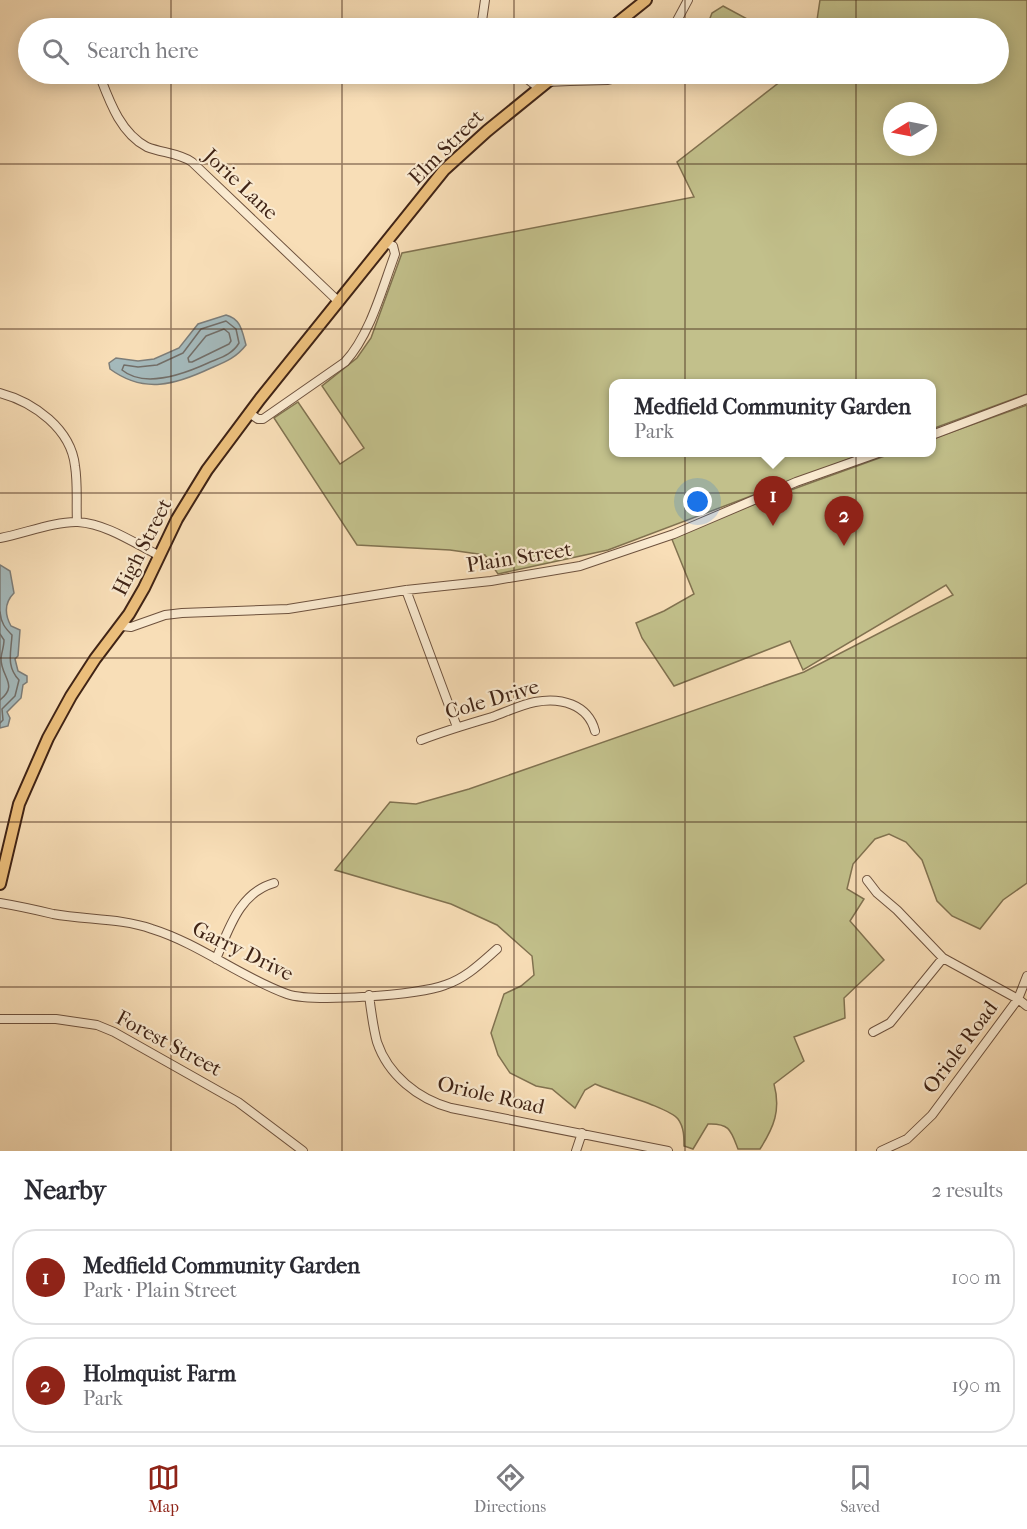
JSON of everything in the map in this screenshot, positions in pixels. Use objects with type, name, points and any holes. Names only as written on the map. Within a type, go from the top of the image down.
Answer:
[{"type":"main road","points":[[624,18],[646,0]]},
{"type":"main road","name":"Elm Street","points":[[374,258],[444,170],[543,85]]},
{"type":"main road","name":"High Street","points":[[0,884],[20,804],[41,752],[71,696],[95,659],[122,626],[177,519],[203,475],[249,413],[374,258]]},
{"type":"street","points":[[482,18],[485,0]]},
{"type":"street","points":[[678,18],[688,0]]},
{"type":"street","name":"Jorie Lane","points":[[103,84],[118,118],[133,138],[148,147],[186,158],[192,162],[339,302]]},
{"type":"street","points":[[249,413],[258,419],[263,419],[345,362],[354,352],[362,338],[395,254],[393,246],[386,243]]},
{"type":"street","points":[[0,393],[24,401],[37,409],[63,436],[75,465],[77,522]]},
{"type":"street","points":[[936,433],[1027,399]]},
{"type":"street","name":"Plain Street","points":[[122,626],[131,627],[165,615],[182,613],[288,609],[406,590],[491,581],[590,563],[674,534],[796,482],[869,457]]},
{"type":"street","points":[[0,538],[77,522],[106,529],[160,556]]},
{"type":"street","points":[[406,590],[457,727]]},
{"type":"street","points":[[129,614],[145,623]]},
{"type":"street","name":"Cole Drive","points":[[421,741],[527,704],[552,700],[574,705],[582,710],[591,719],[595,731]]},
{"type":"street","points":[[867,880],[877,893],[897,910],[943,958],[1027,1006]]},
{"type":"street","points":[[216,959],[237,911],[244,901],[259,888],[274,883]]},
{"type":"street","name":"Garry Drive","points":[[0,903],[53,914],[133,923],[163,933],[269,987],[290,995],[311,998],[414,993],[446,985],[472,970],[497,949]]},
{"type":"street","points":[[873,1032],[890,1023],[943,958]]},
{"type":"street","name":"Oriole Road","points":[[881,1151],[907,1139],[924,1124],[1018,999],[1027,976]]},
{"type":"street","name":"Oriole Road","points":[[369,995],[375,1033],[381,1051],[396,1074],[416,1092],[434,1102],[451,1108],[668,1151]]},
{"type":"street","name":"Forest Street","points":[[0,1019],[56,1019],[97,1025],[114,1032],[238,1102],[303,1151]]},
{"type":"street","points":[[576,1151],[582,1133]]},
{"type":"shaded area","points":[[820,0],[1027,0],[1027,394],[936,428],[936,379],[609,379],[609,457],[854,457],[608,550],[498,574],[485,555],[450,550],[357,545],[274,418],[298,402],[340,464],[364,448],[322,386],[357,358],[371,338],[402,253],[694,197],[677,162],[777,84],[1009,84],[1009,18],[817,18]]},
{"type":"shaded area","points":[[723,6],[745,18],[710,18],[712,13]]},
{"type":"shaded area","points":[[1027,405],[1027,883],[1003,900],[980,929],[952,916],[937,901],[922,860],[906,842],[889,834],[875,839],[853,864],[847,889],[864,899],[850,921],[884,960],[844,998],[845,1018],[794,1037],[804,1061],[774,1084],[777,1102],[775,1118],[760,1149],[738,1149],[729,1129],[721,1125],[708,1124],[693,1149],[684,1146],[683,1129],[678,1119],[652,1105],[595,1084],[585,1090],[575,1108],[552,1089],[536,1086],[510,1073],[498,1055],[491,1033],[504,994],[521,986],[534,975],[532,956],[497,925],[451,904],[335,870],[390,802],[416,804],[469,789],[804,672],[953,595],[946,585],[803,670],[790,641],[674,686],[642,638],[636,623],[694,594],[671,537],[882,457],[936,457],[936,438]]},
{"type":"water","points":[[226,315],[238,323],[246,345],[221,364],[185,379],[160,384],[135,382],[110,369],[109,363],[116,358],[138,361],[154,359],[179,348],[198,324]]},
{"type":"water","points":[[0,565],[10,571],[14,593],[8,601],[7,613],[11,626],[20,630],[18,656],[15,659],[18,671],[27,676],[27,682],[23,685],[21,698],[7,712],[10,718],[8,726],[0,728]]},
{"type":"place","name":"Medfield Community Garden","points":[[773,526]]},
{"type":"place","name":"Holmquist Farm","points":[[844,546]]}]
